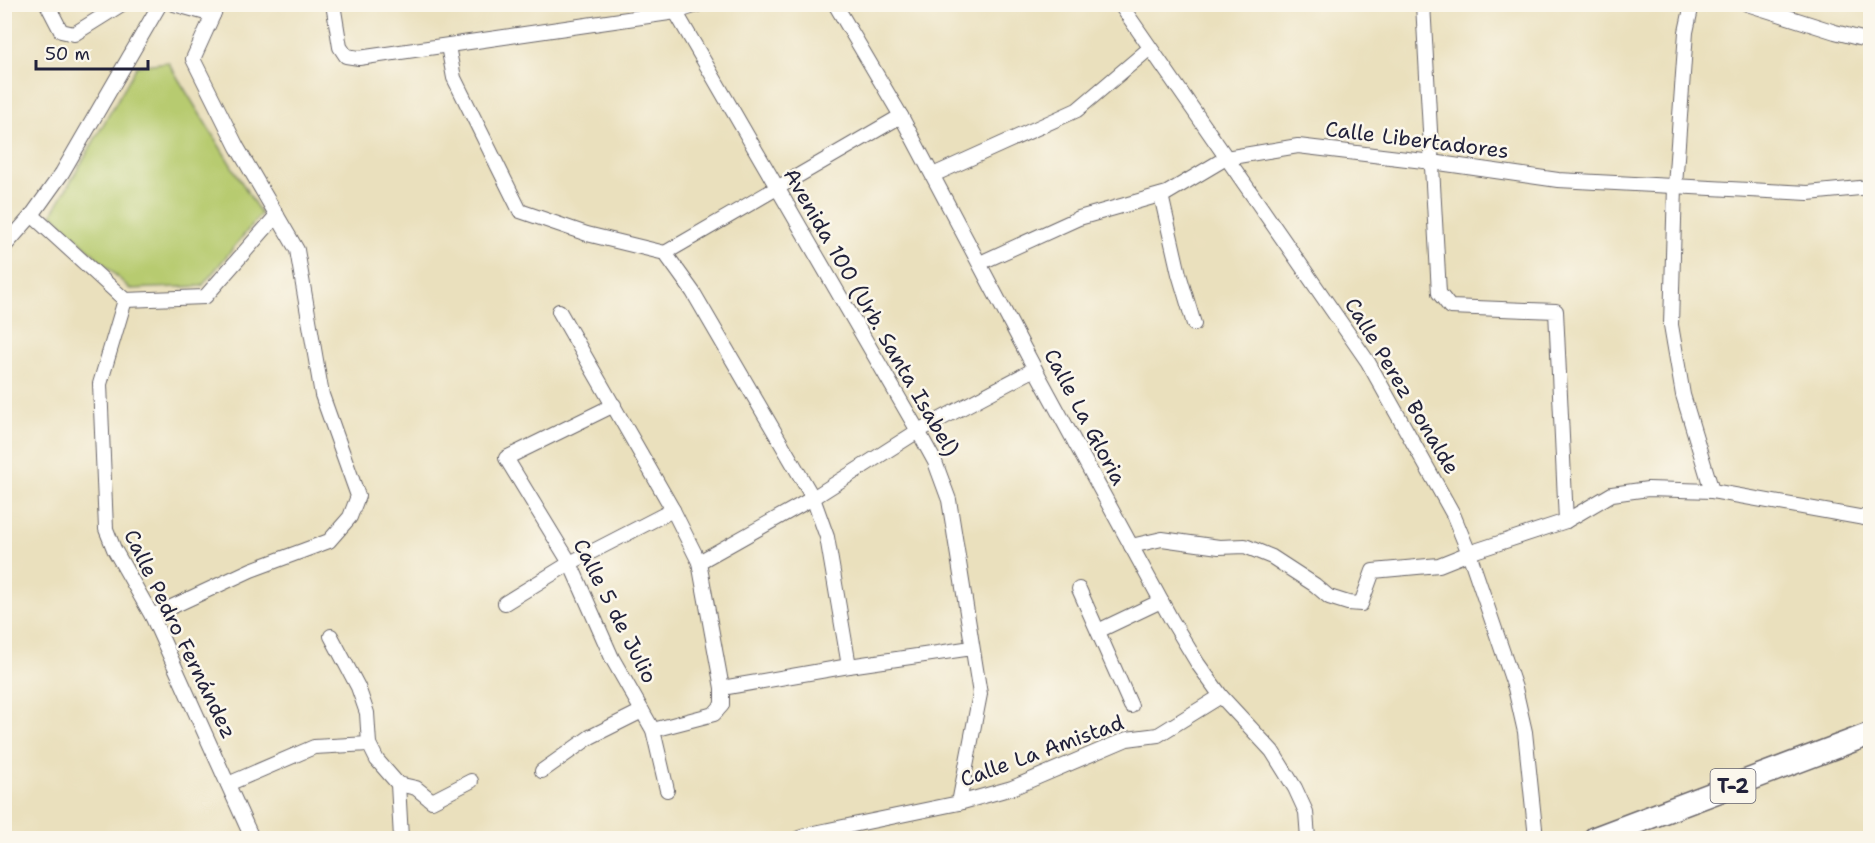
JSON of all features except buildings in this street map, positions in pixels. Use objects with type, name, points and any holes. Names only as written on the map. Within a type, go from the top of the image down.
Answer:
[{"type":"highway","name":"T-2","points":[[1595,838],[1870,734]]},
{"type":"street","points":[[47,4],[61,31],[74,34],[122,4]]},
{"type":"street","points":[[4,247],[32,215],[62,173],[160,4]]},
{"type":"street","points":[[152,616],[251,570],[329,541],[350,517],[358,496],[322,395],[297,250],[237,147],[193,59],[216,10],[174,4]]},
{"type":"street","points":[[333,4],[340,47],[346,56],[359,58],[448,46],[700,4]]},
{"type":"street","name":"Calle La Gloria","points":[[835,4],[901,116],[1161,601],[1198,664],[1221,696],[1272,751],[1295,788],[1306,812],[1308,838]]},
{"type":"street","name":"Calle Perez Bonalde","points":[[1120,4],[1368,362],[1453,514],[1469,553],[1515,688],[1525,732],[1536,838]]},
{"type":"street","points":[[1423,4],[1439,293],[1450,307],[1556,311],[1566,521]]},
{"type":"street","points":[[1692,4],[1686,32],[1676,186],[1671,325],[1683,395],[1712,491]]},
{"type":"street","points":[[1747,4],[1870,41]]},
{"type":"street","name":"Avenida 100 (Urb. Santa Isabel)","points":[[674,8],[918,431],[935,462],[949,500],[980,694],[958,803]]},
{"type":"street","points":[[448,46],[454,78],[520,211],[587,234],[665,253],[693,292],[813,498],[827,537],[849,666]]},
{"type":"street","points":[[933,175],[1077,110],[1150,48]]},
{"type":"street","points":[[665,253],[901,116]]},
{"type":"street","name":"Calle Libertadores","points":[[980,263],[1079,218],[1167,193],[1226,158],[1298,146],[1558,180],[1808,193],[1870,187]]},
{"type":"street","points":[[1161,195],[1179,274],[1194,324]]},
{"type":"street","points":[[32,215],[124,300],[205,297],[277,215]]},
{"type":"street","name":"Calle Pedro Fernández","points":[[124,300],[100,384],[106,529],[114,549],[152,616],[252,838]]},
{"type":"street","points":[[558,311],[673,510],[699,562],[722,688],[722,705],[714,714],[653,730]]},
{"type":"street","points":[[699,562],[813,498],[918,431],[1035,369]]},
{"type":"street","name":"Calle 5 de Julio","points":[[614,405],[506,458],[570,563],[612,658],[653,730],[667,790]]},
{"type":"street","points":[[1131,546],[1162,539],[1219,547],[1245,546],[1272,557],[1329,597],[1348,603],[1361,604],[1373,571],[1439,565],[1566,521],[1612,494],[1648,489],[1712,491],[1870,519]]},
{"type":"street","points":[[505,603],[570,563],[673,510]]},
{"type":"street","points":[[1079,589],[1131,706]]},
{"type":"street","points":[[1098,631],[1161,601]]},
{"type":"street","points":[[331,636],[358,687],[367,713],[369,744],[377,760],[398,784],[416,788],[432,801],[471,781]]},
{"type":"street","points":[[722,688],[972,648]]},
{"type":"street","name":"Calle La Amistad","points":[[799,838],[958,803],[1012,788],[1126,739],[1158,735],[1221,696]]},
{"type":"street","points":[[542,771],[590,737],[642,711]]},
{"type":"street","points":[[228,784],[314,747],[369,744]]},
{"type":"street","points":[[398,784],[401,838]]},
{"type":"green space","points":[[168,62],[261,214],[202,286],[130,289],[52,214],[137,66]]}]
